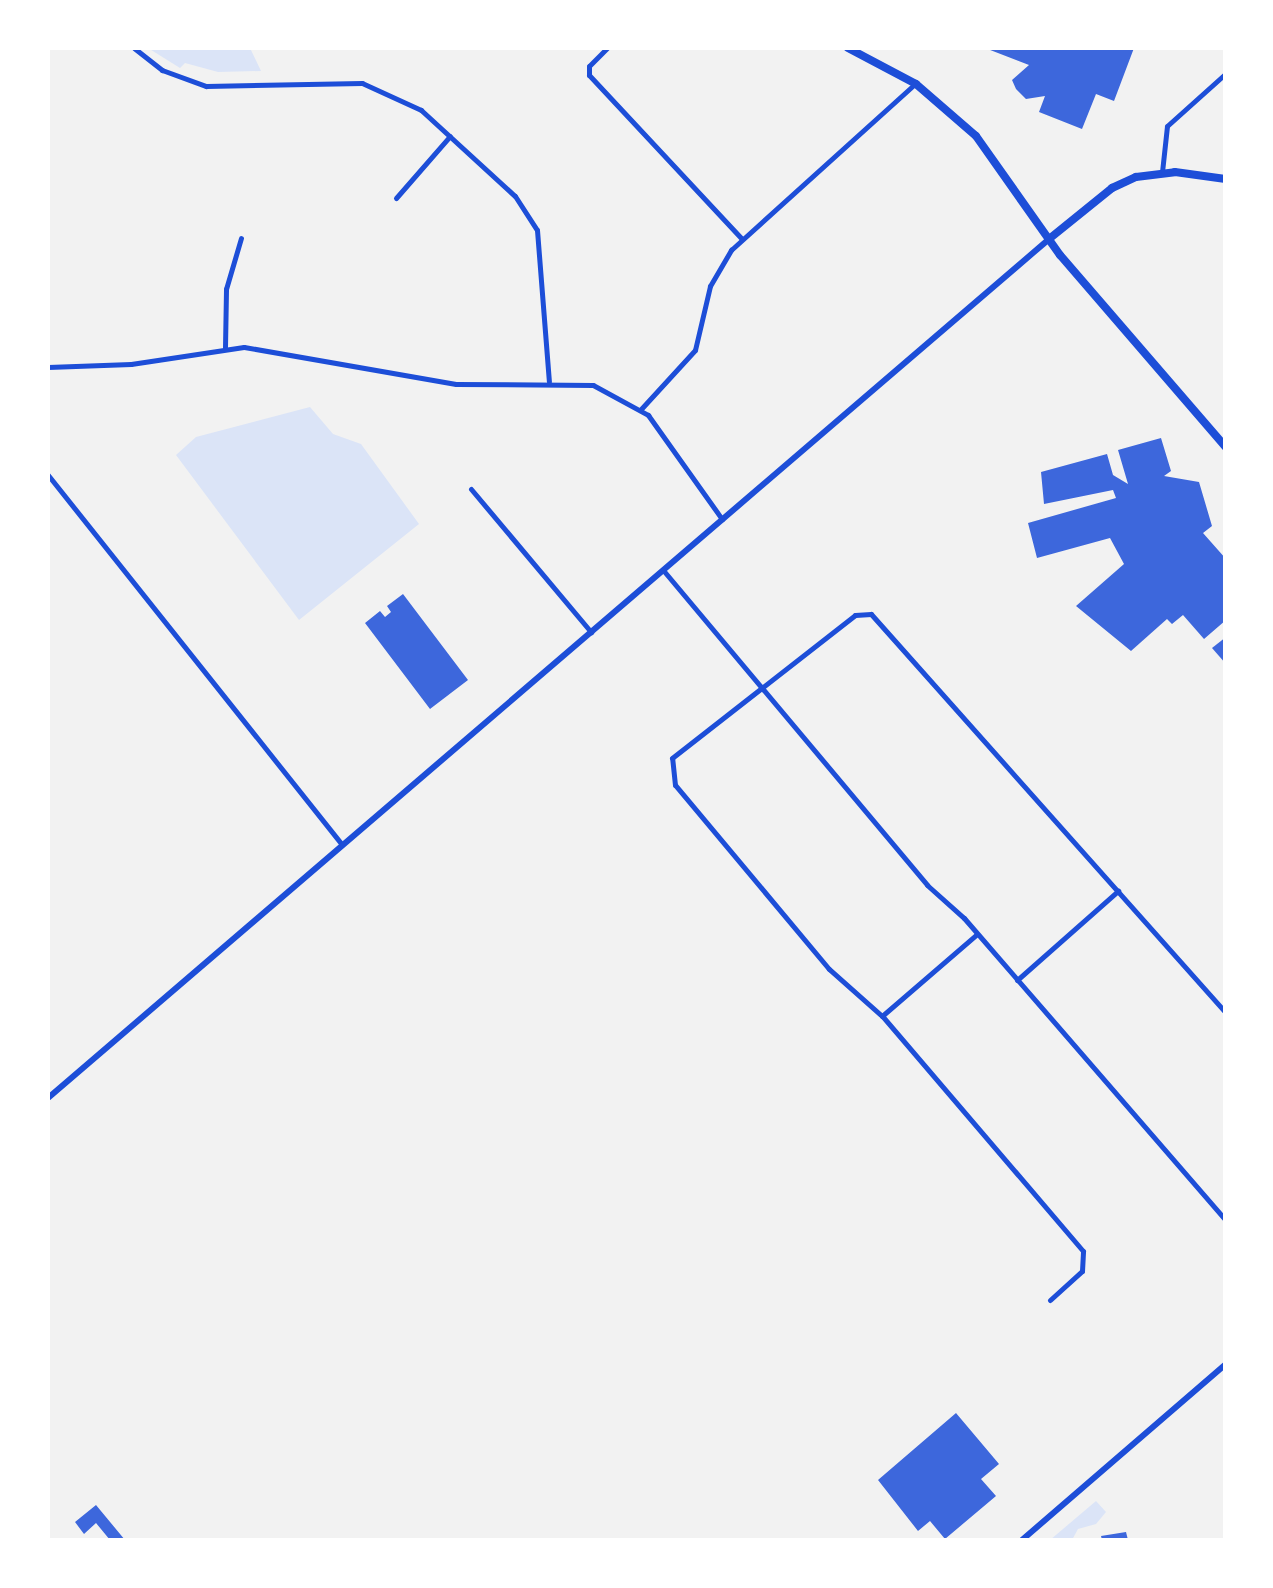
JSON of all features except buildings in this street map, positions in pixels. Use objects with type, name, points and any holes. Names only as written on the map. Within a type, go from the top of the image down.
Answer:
[{"type":"main road","points":[[848,48],[916,84],[976,136],[1049,239],[1226,447]]},
{"type":"main road","points":[[1049,239],[1112,188],[1162,172],[1226,180]]},
{"type":"street","points":[[134,48],[162,70],[206,86],[375,86],[410,102],[515,196],[536,230],[549,382]]},
{"type":"street","points":[[607,48],[587,71],[742,238]]},
{"type":"street","points":[[1162,172],[1167,126],[1226,73]]},
{"type":"street","points":[[641,409],[695,350],[710,286],[742,238],[916,84]]},
{"type":"street","points":[[396,198],[450,136]]},
{"type":"street","points":[[225,347],[226,289],[241,238]]},
{"type":"street","points":[[48,1098],[1049,239]]},
{"type":"street","points":[[48,367],[131,364],[225,347],[306,353],[456,384],[593,385],[641,409],[722,519]]},
{"type":"street","points":[[48,476],[342,844]]},
{"type":"street","points":[[471,489],[591,632]]},
{"type":"street","points":[[662,570],[932,892],[978,934],[1226,1220]]},
{"type":"street","points":[[1050,1300],[1086,1262],[882,1016],[829,969],[675,785],[669,769],[676,753],[865,612],[1226,1013]]},
{"type":"street","points":[[1017,980],[1118,891]]},
{"type":"street","points":[[882,1016],[978,934]]},
{"type":"street","points":[[1022,1540],[1226,1364]]},
{"type":"shaded area","points":[[148,48],[250,48],[261,71],[218,72],[185,63],[180,68]]},
{"type":"shaded area","points":[[310,407],[333,434],[361,444],[419,524],[299,620],[176,455],[196,437]]},
{"type":"shaded area","points":[[1096,1501],[1106,1512],[1096,1524],[1078,1529],[1072,1540],[1050,1540]]}]
